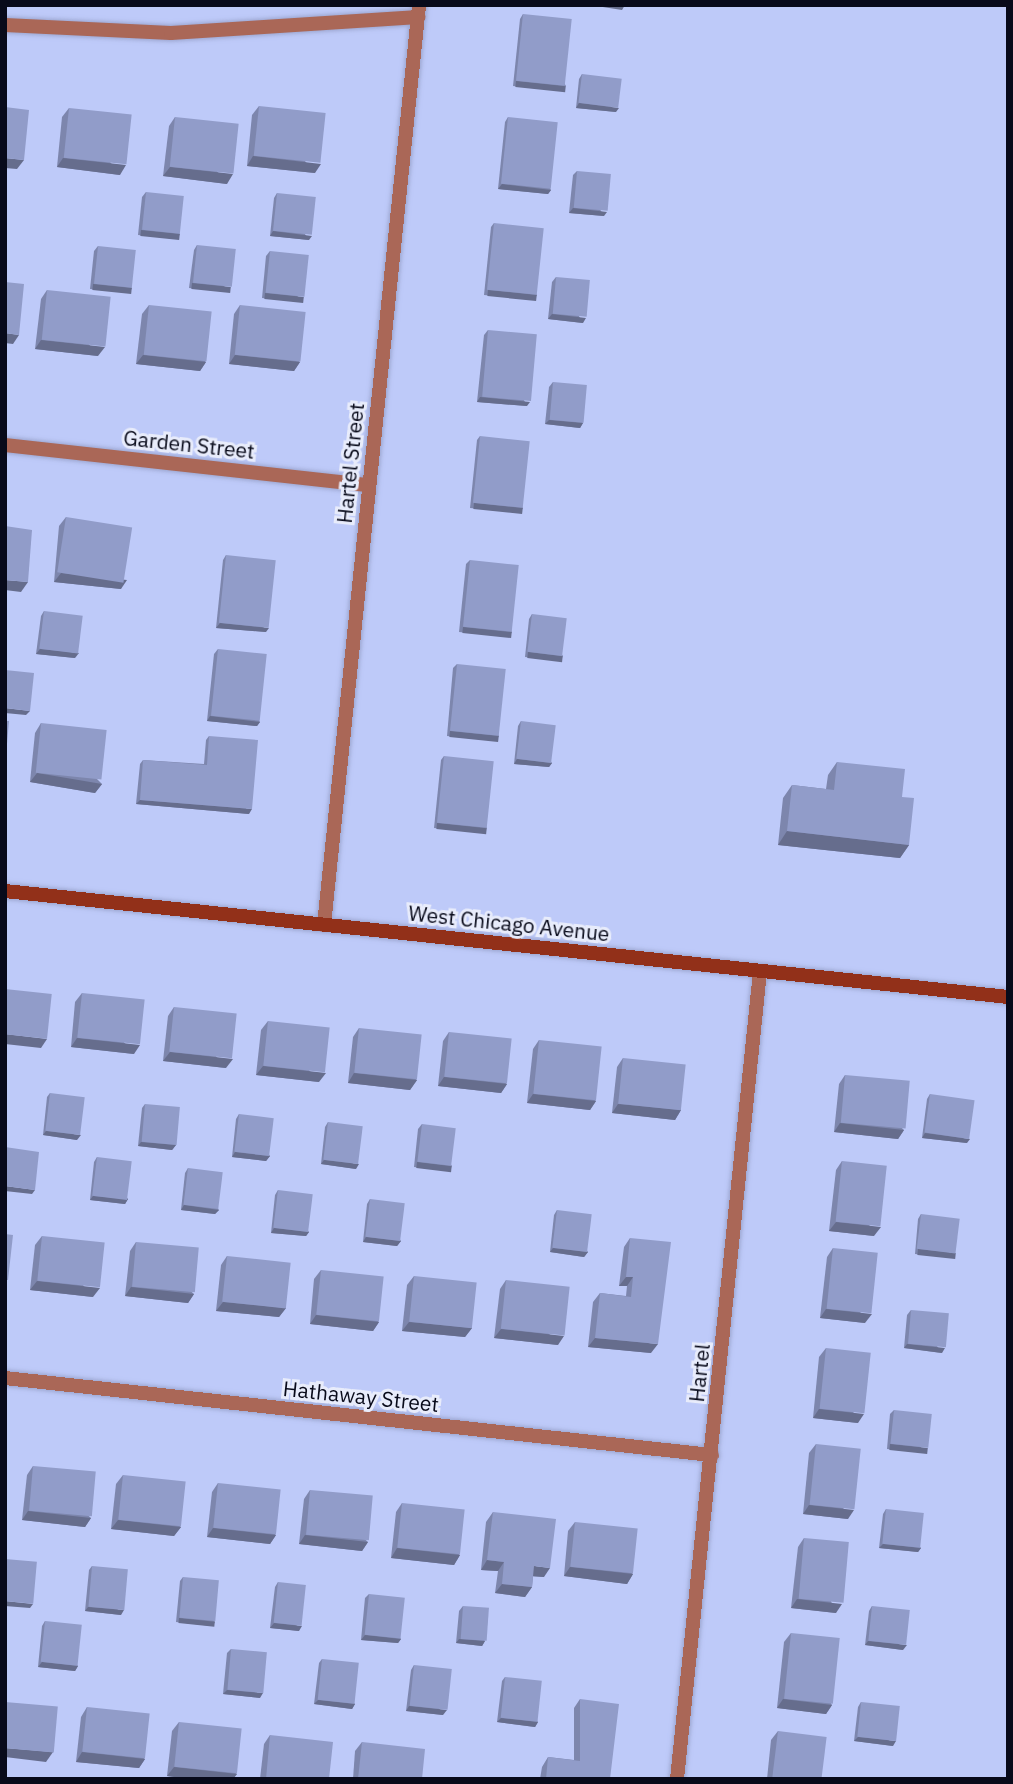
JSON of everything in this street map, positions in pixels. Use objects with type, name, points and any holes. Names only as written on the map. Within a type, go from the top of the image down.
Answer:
[{"type":"street","points":[[5,25],[171,33],[419,11]]},
{"type":"street","name":"Hartel Street","points":[[324,925],[419,11]]},
{"type":"street","name":"Garden Street","points":[[5,444],[369,485]]},
{"type":"street","name":"West Chicago Avenue","points":[[5,891],[1008,997]]},
{"type":"street","name":"Hartel","points":[[677,1779],[760,972]]},
{"type":"street","name":"Hathaway Street","points":[[5,1378],[712,1455]]},
{"type":"building","points":[[523,14],[572,19],[565,86],[516,81]]},
{"type":"building","points":[[582,74],[622,79],[618,108],[578,103]]},
{"type":"building","points":[[259,106],[326,113],[320,163],[254,156]]},
{"type":"building","points":[[5,107],[29,110],[24,160],[5,158]]},
{"type":"building","points":[[69,108],[132,115],[126,164],[64,158]]},
{"type":"building","points":[[175,117],[239,124],[233,173],[170,167]]},
{"type":"building","points":[[508,117],[558,122],[551,189],[501,184]]},
{"type":"building","points":[[577,171],[611,174],[608,211],[574,208]]},
{"type":"building","points":[[146,192],[184,196],[180,234],[142,230]]},
{"type":"building","points":[[277,193],[316,197],[312,235],[273,231]]},
{"type":"building","points":[[494,223],[544,228],[537,295],[487,290]]},
{"type":"building","points":[[197,245],[236,249],[232,287],[193,283]]},
{"type":"building","points":[[98,246],[136,250],[132,288],[94,284]]},
{"type":"building","points":[[270,251],[309,255],[304,297],[266,293]]},
{"type":"building","points":[[556,277],[590,280],[587,317],[553,314]]},
{"type":"building","points":[[5,282],[24,284],[19,335],[5,333]]},
{"type":"building","points":[[47,290],[111,297],[105,346],[42,340]]},
{"type":"building","points":[[149,305],[212,312],[206,361],[144,355]]},
{"type":"building","points":[[240,305],[306,312],[300,362],[235,355]]},
{"type":"building","points":[[488,330],[537,334],[531,401],[482,397]]},
{"type":"building","points":[[553,382],[587,385],[584,423],[550,420]]},
{"type":"building","points":[[480,436],[530,441],[523,508],[473,503]]},
{"type":"building","points":[[66,517],[132,527],[123,583],[57,572]]},
{"type":"building","points":[[5,526],[32,530],[28,582],[5,580]]},
{"type":"building","points":[[226,555],[276,560],[269,628],[219,623]]},
{"type":"building","points":[[470,560],[519,565],[512,632],[463,627]]},
{"type":"building","points":[[44,611],[83,616],[78,653],[39,649]]},
{"type":"building","points":[[532,614],[567,618],[562,656],[527,652]]},
{"type":"building","points":[[218,649],[267,654],[260,721],[211,716]]},
{"type":"building","points":[[457,664],[506,669],[499,736],[450,731]]},
{"type":"building","points":[[5,670],[34,673],[30,711],[5,708]]},
{"type":"building","points":[[5,721],[9,721],[5,767]]},
{"type":"building","points":[[521,721],[556,725],[551,763],[516,759]]},
{"type":"building","points":[[41,723],[107,730],[101,780],[36,773]]},
{"type":"building","points":[[209,736],[258,740],[252,809],[140,800],[143,760],[207,765]]},
{"type":"building","points":[[444,756],[494,761],[487,828],[437,823]]},
{"type":"building","points":[[837,762],[905,769],[902,797],[914,798],[909,845],[787,831],[792,785],[834,790]]},
{"type":"building","points":[[5,989],[52,994],[47,1039],[5,1034]]},
{"type":"building","points":[[82,993],[145,1000],[140,1044],[77,1038]]},
{"type":"building","points":[[174,1007],[237,1014],[232,1058],[169,1052]]},
{"type":"building","points":[[268,1021],[330,1027],[325,1072],[263,1066]]},
{"type":"building","points":[[359,1028],[422,1035],[417,1079],[354,1073]]},
{"type":"building","points":[[449,1032],[512,1039],[507,1083],[444,1077]]},
{"type":"building","points":[[539,1040],[602,1047],[596,1100],[533,1094]]},
{"type":"building","points":[[623,1058],[686,1065],[681,1110],[618,1104]]},
{"type":"building","points":[[845,1075],[910,1081],[906,1128],[841,1123]]},
{"type":"building","points":[[50,1093],[85,1097],[80,1135],[45,1131]]},
{"type":"building","points":[[930,1094],[975,1100],[969,1139],[925,1133]]},
{"type":"building","points":[[145,1104],[180,1107],[177,1145],[142,1142]]},
{"type":"building","points":[[239,1114],[274,1118],[269,1156],[234,1152]]},
{"type":"building","points":[[328,1122],[363,1126],[358,1164],[323,1160]]},
{"type":"building","points":[[422,1124],[456,1128],[451,1166],[417,1162]]},
{"type":"building","points":[[5,1147],[39,1152],[35,1190],[5,1186]]},
{"type":"building","points":[[97,1157],[132,1161],[127,1200],[92,1196]]},
{"type":"building","points":[[842,1161],[887,1166],[880,1226],[836,1222]]},
{"type":"building","points":[[188,1168],[223,1172],[218,1209],[183,1205]]},
{"type":"building","points":[[278,1190],[313,1194],[308,1232],[273,1228]]},
{"type":"building","points":[[370,1199],[405,1203],[400,1241],[365,1237]]},
{"type":"building","points":[[557,1210],[592,1214],[587,1252],[552,1248]]},
{"type":"building","points":[[921,1214],[960,1219],[955,1253],[917,1249]]},
{"type":"building","points":[[5,1234],[13,1235],[8,1280],[5,1280]]},
{"type":"building","points":[[42,1236],[105,1243],[100,1287],[37,1281]]},
{"type":"building","points":[[630,1238],[671,1242],[658,1344],[595,1338],[600,1293],[631,1297],[633,1277],[626,1277]]},
{"type":"building","points":[[136,1242],[199,1247],[195,1292],[132,1287]]},
{"type":"building","points":[[833,1248],[878,1253],[871,1313],[827,1309]]},
{"type":"building","points":[[227,1256],[291,1263],[286,1308],[222,1302]]},
{"type":"building","points":[[321,1270],[384,1277],[379,1321],[316,1315]]},
{"type":"building","points":[[414,1276],[477,1283],[472,1328],[409,1322]]},
{"type":"building","points":[[506,1280],[570,1287],[565,1335],[501,1329]]},
{"type":"building","points":[[911,1310],[949,1313],[946,1347],[908,1344]]},
{"type":"building","points":[[826,1348],[871,1353],[864,1413],[820,1409]]},
{"type":"building","points":[[894,1410],[932,1414],[928,1448],[890,1444]]},
{"type":"building","points":[[816,1444],[861,1449],[854,1509],[810,1505]]},
{"type":"building","points":[[33,1466],[96,1471],[92,1516],[29,1511]]},
{"type":"building","points":[[123,1475],[186,1482],[181,1526],[118,1520]]},
{"type":"building","points":[[218,1483],[281,1490],[276,1534],[213,1528]]},
{"type":"building","points":[[310,1490],[373,1495],[369,1540],[306,1535]]},
{"type":"building","points":[[402,1503],[465,1510],[460,1554],[397,1548]]},
{"type":"building","points":[[886,1509],[924,1513],[920,1548],[882,1544]]},
{"type":"building","points":[[493,1512],[556,1519],[550,1568],[534,1566],[532,1587],[502,1584],[504,1562],[487,1560]]},
{"type":"building","points":[[575,1522],[638,1529],[633,1573],[570,1567]]},
{"type":"building","points":[[804,1538],[849,1542],[844,1603],[799,1599]]},
{"type":"building","points":[[5,1559],[37,1562],[33,1604],[5,1601]]},
{"type":"building","points":[[92,1566],[128,1569],[124,1610],[88,1607]]},
{"type":"building","points":[[183,1577],[219,1580],[215,1621],[179,1618]]},
{"type":"building","points":[[278,1582],[306,1585],[302,1626],[274,1623]]},
{"type":"building","points":[[369,1594],[405,1598],[401,1639],[365,1635]]},
{"type":"building","points":[[463,1606],[489,1608],[487,1641],[461,1639]]},
{"type":"building","points":[[872,1606],[910,1610],[906,1645],[868,1641]]},
{"type":"building","points":[[45,1621],[82,1625],[78,1666],[41,1662]]},
{"type":"building","points":[[791,1633],[840,1638],[833,1704],[784,1699]]},
{"type":"building","points":[[231,1649],[267,1652],[263,1693],[227,1690]]},
{"type":"building","points":[[322,1659],[359,1663],[355,1704],[318,1700]]},
{"type":"building","points":[[414,1665],[452,1669],[448,1710],[410,1706]]},
{"type":"building","points":[[505,1677],[542,1681],[538,1722],[501,1718]]},
{"type":"building","points":[[580,1699],[619,1704],[610,1779],[546,1779],[548,1757],[580,1761]]},
{"type":"building","points":[[5,1702],[58,1707],[54,1752],[5,1748]]},
{"type":"building","points":[[861,1702],[900,1706],[896,1741],[857,1737]]},
{"type":"building","points":[[87,1707],[150,1714],[145,1758],[82,1752]]},
{"type":"building","points":[[179,1722],[242,1729],[237,1773],[174,1767]]},
{"type":"building","points":[[778,1731],[827,1737],[821,1779],[772,1779]]},
{"type":"building","points":[[270,1735],[333,1742],[329,1779],[266,1779]]},
{"type":"building","points":[[362,1742],[425,1749],[422,1779],[358,1779]]}]
